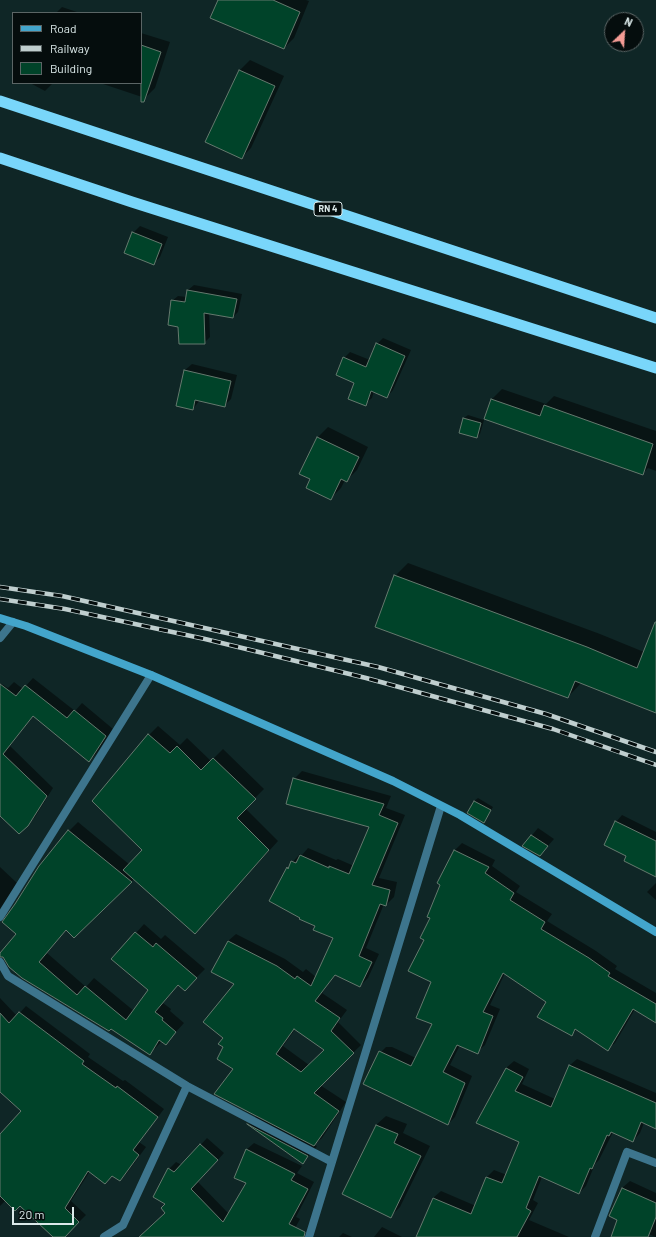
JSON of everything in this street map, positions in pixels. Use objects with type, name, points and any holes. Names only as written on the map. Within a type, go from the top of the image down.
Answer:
[{"type":"highway","name":"RN 4","points":[[0,101],[656,318]]},
{"type":"highway","points":[[0,158],[132,202],[656,368]]},
{"type":"main road","points":[[0,618],[151,675],[386,778],[467,819],[656,932]]},
{"type":"street","points":[[0,638],[13,622]]},
{"type":"street","points":[[0,917],[151,675]]},
{"type":"street","points":[[309,1237],[442,806]]},
{"type":"street","points":[[0,962],[8,976],[187,1086],[332,1162]]},
{"type":"street","points":[[104,1237],[123,1225],[187,1086]]},
{"type":"street","points":[[595,1237],[627,1152],[656,1163]]},
{"type":"building","points":[[218,0],[273,0],[300,12],[284,49],[210,18]]},
{"type":"building","points":[[142,45],[161,52],[144,102],[141,102]]},
{"type":"building","points":[[239,70],[275,86],[242,159],[205,142]]},
{"type":"building","points":[[132,232],[162,244],[154,265],[124,253]]},
{"type":"building","points":[[187,290],[237,299],[233,318],[204,313],[205,344],[179,344],[178,327],[168,325],[171,300],[185,302]]},
{"type":"building","points":[[376,343],[405,356],[387,398],[371,391],[366,406],[348,399],[354,383],[336,375],[343,357],[366,367]]},
{"type":"building","points":[[184,370],[231,381],[225,407],[195,400],[193,410],[176,406]]},
{"type":"building","points":[[491,399],[540,416],[544,405],[653,444],[643,475],[484,419]]},
{"type":"building","points":[[463,418],[481,423],[477,438],[459,433]]},
{"type":"building","points":[[317,437],[359,457],[347,482],[341,479],[331,500],[306,488],[310,479],[299,474]]},
{"type":"building","points":[[394,575],[587,647],[637,668],[656,622],[656,713],[575,681],[568,698],[375,627]]},
{"type":"building","points":[[0,684],[16,696],[25,685],[67,718],[74,710],[106,736],[89,762],[33,716],[3,754],[47,796],[28,826],[19,834],[0,816]]},
{"type":"building","points":[[148,734],[170,753],[177,746],[201,770],[213,758],[256,799],[237,818],[269,850],[195,934],[123,870],[142,850],[92,801]]},
{"type":"building","points":[[293,778],[384,804],[379,815],[398,823],[372,885],[390,890],[386,906],[380,904],[359,956],[372,962],[360,987],[335,975],[315,1001],[340,1018],[331,1031],[354,1053],[314,1093],[339,1111],[314,1146],[214,1094],[233,1069],[217,1059],[223,1047],[218,1044],[223,1038],[203,1022],[234,984],[211,972],[228,941],[277,966],[295,979],[297,976],[311,986],[333,938],[313,930],[315,926],[299,919],[300,918],[269,901],[287,867],[288,869],[291,861],[296,863],[300,855],[329,868],[329,866],[349,874],[369,827],[286,804]],"holes":[[[294,1029],[324,1050],[301,1072],[276,1054]]]},
{"type":"building","points":[[474,801],[491,810],[484,823],[467,813]]},
{"type":"building","points":[[615,821],[656,841],[656,877],[624,861],[626,856],[604,845]]},
{"type":"building","points":[[68,830],[132,882],[74,938],[66,930],[39,962],[77,995],[85,986],[126,1020],[148,990],[111,959],[135,932],[153,947],[156,943],[197,978],[185,991],[178,985],[155,1012],[176,1032],[166,1045],[159,1040],[150,1055],[111,1029],[109,1031],[22,978],[9,967],[3,957],[0,957],[0,953],[16,934],[2,922],[39,866]]},
{"type":"building","points":[[531,835],[548,846],[540,856],[522,846]]},
{"type":"building","points":[[454,850],[489,867],[485,873],[514,893],[510,900],[545,922],[541,929],[589,958],[610,973],[608,976],[656,1004],[656,1023],[633,1009],[608,1051],[575,1029],[572,1036],[537,1017],[546,1002],[503,973],[483,1012],[493,1016],[478,1054],[457,1045],[443,1072],[465,1083],[448,1125],[363,1084],[379,1051],[411,1066],[432,1024],[416,1018],[431,982],[408,971],[424,940],[420,938],[430,918],[427,917],[440,885],[437,883]]},
{"type":"building","points":[[19,1012],[84,1061],[82,1064],[116,1088],[117,1086],[158,1117],[133,1150],[139,1155],[120,1181],[112,1176],[105,1184],[88,1171],[65,1208],[79,1222],[65,1237],[53,1237],[20,1206],[15,1211],[0,1196],[0,1134],[21,1111],[0,1092],[0,1013],[9,1023]]},
{"type":"building","points":[[569,1065],[656,1103],[656,1129],[641,1122],[633,1142],[611,1132],[609,1136],[607,1135],[592,1169],[590,1168],[579,1194],[539,1176],[526,1208],[531,1211],[517,1237],[416,1237],[433,1198],[471,1214],[486,1177],[502,1183],[519,1142],[476,1123],[506,1068],[523,1077],[515,1091],[551,1107]]},
{"type":"building","points":[[247,1124],[308,1156],[303,1164]]},
{"type":"building","points":[[376,1125],[398,1134],[394,1143],[421,1156],[391,1218],[342,1194]]},
{"type":"building","points":[[200,1144],[218,1160],[191,1189],[223,1222],[246,1183],[234,1178],[246,1149],[295,1174],[291,1180],[308,1189],[289,1224],[305,1232],[304,1237],[139,1237],[165,1213],[161,1208],[165,1204],[153,1197],[168,1168],[174,1172]]},
{"type":"building","points":[[622,1188],[656,1203],[656,1217],[648,1237],[611,1237],[617,1220],[609,1216]]},
{"type":"railway","points":[[0,587],[62,596],[378,667],[546,714],[656,752]]},
{"type":"railway","points":[[0,599],[65,609],[205,639],[366,678],[553,729],[656,765]]}]
